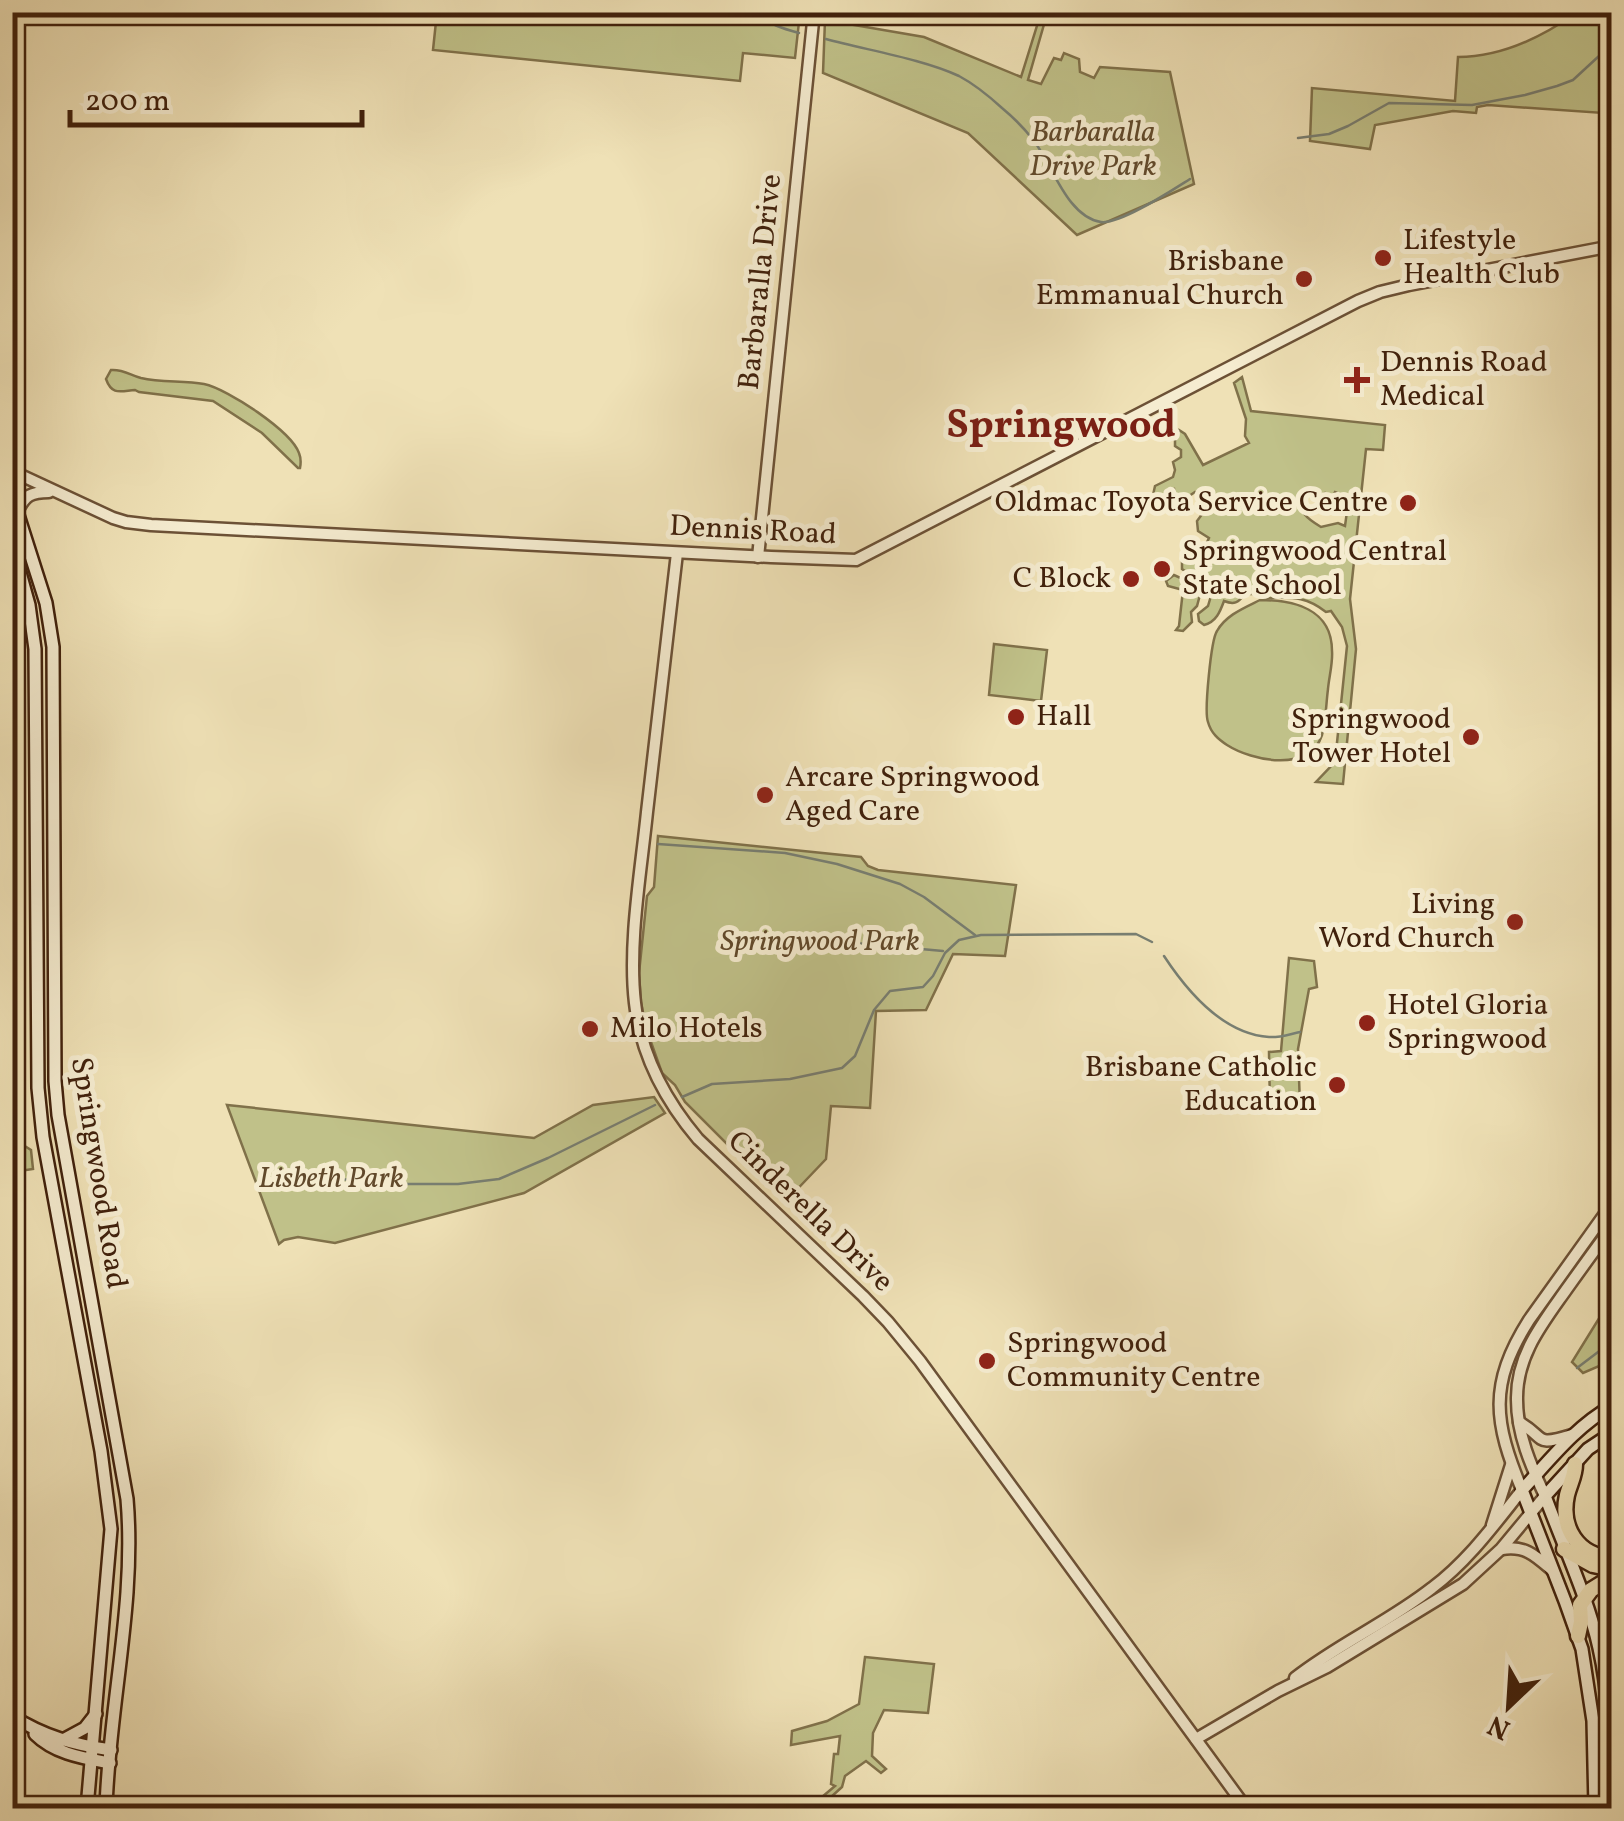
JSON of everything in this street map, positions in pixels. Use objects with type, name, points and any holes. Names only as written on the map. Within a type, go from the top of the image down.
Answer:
[{"type":"highway","points":[[1575,1464],[1565,1508],[1568,1530],[1580,1547],[1612,1558]]},
{"type":"highway","points":[[1564,1549],[1593,1565],[1612,1569]]},
{"type":"highway","points":[[1578,1636],[1583,1599],[1612,1577]]},
{"type":"main road","points":[[12,455],[16,466],[13,473]]},
{"type":"main road","name":"Springwood Road","points":[[12,486],[46,603],[52,647],[54,1039],[58,1115],[129,1526],[128,1587],[106,1808]]},
{"type":"main road","name":"Springwood Road","points":[[12,544],[29,605],[35,649],[38,1088],[56,1216],[110,1514],[111,1550],[87,1808]]},
{"type":"main road","points":[[1595,1808],[1593,1721],[1585,1666],[1578,1636],[1522,1490],[1572,1435],[1612,1406]]},
{"type":"main road","points":[[1611,1808],[1604,1672],[1583,1599],[1545,1496],[1598,1441],[1612,1433]]},
{"type":"main road","points":[[61,1741],[85,1728],[96,1714]]},
{"type":"main road","points":[[12,1716],[92,1754]]},
{"type":"main road","points":[[29,1727],[56,1749],[111,1756]]},
{"type":"street","name":"Barbaralla Drive","points":[[758,556],[814,12]]},
{"type":"street","name":"Dennis Road","points":[[13,473],[112,518],[151,525],[856,560],[1380,292],[1612,246]]},
{"type":"street","points":[[17,512],[28,494],[55,492]]},
{"type":"street","name":"Cinderella Drive","points":[[677,552],[634,950],[640,1034],[656,1077],[698,1140],[862,1296],[904,1342],[1246,1808]]},
{"type":"street","points":[[1278,1692],[1323,1656],[1429,1591],[1468,1557],[1522,1490],[1505,1446],[1500,1419],[1508,1358],[1530,1320],[1612,1204]]},
{"type":"street","points":[[1196,1739],[1451,1592],[1501,1550],[1532,1512],[1545,1496],[1519,1422],[1518,1389],[1525,1354],[1612,1227]]},
{"type":"street","points":[[1519,1422],[1540,1440],[1554,1441],[1572,1435]]},
{"type":"street","points":[[1492,1527],[1512,1464]]},
{"type":"street","points":[[1501,1550],[1528,1550],[1554,1572]]},
{"type":"green space","points":[[437,12],[800,13],[795,58],[743,53],[740,81],[433,50]]},
{"type":"green space","name":"Barbaralla Drive Park","points":[[1041,13],[1047,14],[1028,80],[1041,84],[1054,58],[1061,60],[1064,53],[1079,59],[1080,72],[1094,78],[1100,67],[1170,72],[1194,184],[1077,235],[968,133],[823,73],[825,20],[924,37],[1021,77]]},
{"type":"green space","points":[[1576,13],[1611,13],[1611,74],[1600,84],[1603,113],[1488,105],[1477,107],[1476,113],[1453,111],[1375,125],[1370,149],[1310,141],[1312,88],[1455,101],[1458,57],[1489,54],[1520,44]]},
{"type":"green space","points":[[111,370],[149,380],[215,387],[258,412],[284,434],[299,453],[300,468],[262,433],[213,401],[117,391],[106,379]]},
{"type":"green space","points":[[1242,377],[1251,411],[1385,425],[1383,450],[1366,449],[1350,599],[1356,649],[1343,784],[1316,782],[1335,762],[1347,646],[1342,627],[1331,611],[1297,599],[1245,594],[1236,602],[1224,601],[1215,619],[1204,625],[1198,614],[1208,606],[1213,589],[1206,588],[1191,612],[1192,622],[1183,631],[1176,630],[1183,590],[1168,586],[1166,581],[1174,575],[1192,580],[1182,569],[1182,554],[1198,550],[1207,542],[1209,538],[1198,531],[1197,521],[1211,502],[1195,492],[1175,496],[1174,489],[1159,498],[1153,495],[1155,486],[1173,477],[1173,462],[1181,457],[1181,450],[1175,446],[1179,430],[1203,465],[1249,443],[1234,383]],"holes":[[[1310,490],[1316,498],[1325,493],[1333,496],[1335,492],[1349,497],[1345,526],[1338,523],[1321,527],[1308,518],[1299,496]]]},
{"type":"green space","points":[[1260,600],[1286,602],[1309,610],[1326,625],[1330,637],[1332,660],[1322,735],[1306,755],[1293,759],[1265,759],[1238,751],[1218,738],[1208,722],[1209,676],[1217,631],[1230,616]]},
{"type":"green space","points":[[994,644],[1047,650],[1041,701],[989,695]]},
{"type":"green space","name":"Springwood Park","points":[[658,836],[861,857],[878,870],[1016,885],[1005,956],[953,954],[926,1010],[876,1011],[870,1108],[831,1106],[826,1159],[785,1202],[685,1102],[662,1073],[646,1028],[639,973],[647,896],[654,887]]},
{"type":"green space","points":[[1289,958],[1314,961],[1317,987],[1309,989],[1298,1049],[1300,1106],[1270,1107],[1269,1052],[1281,1051]]},
{"type":"green space","name":"Lisbeth Park","points":[[654,1097],[665,1113],[524,1193],[335,1243],[298,1237],[279,1244],[227,1105],[534,1138],[593,1105]]},
{"type":"green space","points":[[12,1138],[31,1150],[33,1169],[13,1172]]},
{"type":"green space","points":[[1611,1286],[1611,1361],[1583,1373],[1572,1362],[1603,1312],[1605,1294]]},
{"type":"green space","points":[[865,1657],[934,1664],[928,1713],[884,1710],[873,1733],[872,1756],[886,1769],[881,1773],[866,1761],[845,1776],[842,1787],[819,1808],[815,1803],[835,1786],[831,1784],[834,1754],[838,1754],[840,1736],[791,1745],[792,1731],[827,1721],[859,1704]]},
{"type":"waterway","points":[[756,12],[770,23],[799,33]]},
{"type":"waterway","points":[[826,39],[929,65],[970,83],[1027,132],[1070,200],[1089,218],[1101,222],[1121,218],[1190,179]]},
{"type":"waterway","points":[[1298,138],[1329,134],[1389,103],[1472,105],[1557,86],[1573,80],[1612,44]]},
{"type":"waterway","points":[[658,844],[785,853],[837,864],[900,884],[975,935]]},
{"type":"waterway","points":[[682,1097],[712,1084],[790,1079],[842,1068],[855,1056],[874,1010],[890,991],[923,987],[945,953],[959,940],[981,935],[1136,934],[1152,942]]},
{"type":"waterway","points":[[855,943],[943,951]]},
{"type":"waterway","points":[[1164,956],[1195,996],[1236,1028],[1269,1037],[1300,1032]]},
{"type":"waterway","points":[[281,1173],[390,1184],[458,1184],[499,1179],[655,1105]]},
{"type":"waterway","points":[[1577,1368],[1612,1338]]},
{"type":"place","name":"Lifestyle Health Club","points":[[1383,258]]},
{"type":"place","name":"Brisbane Emmanual Church","points":[[1304,279]]},
{"type":"place","name":"Dennis Road Medical","points":[[1357,380]]},
{"type":"place","name":"Oldmac Toyota Service Centre","points":[[1408,503]]},
{"type":"place","name":"Springwood Central State School","points":[[1162,569]]},
{"type":"place","name":"C Block","points":[[1131,579]]},
{"type":"place","name":"Hall","points":[[1016,717]]},
{"type":"place","name":"Springwood Tower Hotel","points":[[1471,737]]},
{"type":"place","name":"Arcare Springwood Aged Care","points":[[765,795]]},
{"type":"place","name":"Living Word Church","points":[[1515,922]]},
{"type":"place","name":"Hotel Gloria Springwood","points":[[1367,1023]]},
{"type":"place","name":"Milo Hotels","points":[[590,1029]]},
{"type":"place","name":"Brisbane Catholic Education","points":[[1337,1085]]},
{"type":"place","name":"Springwood Community Centre","points":[[987,1361]]},
{"type":"district","name":"Springwood","points":[[1061,427]]}]
